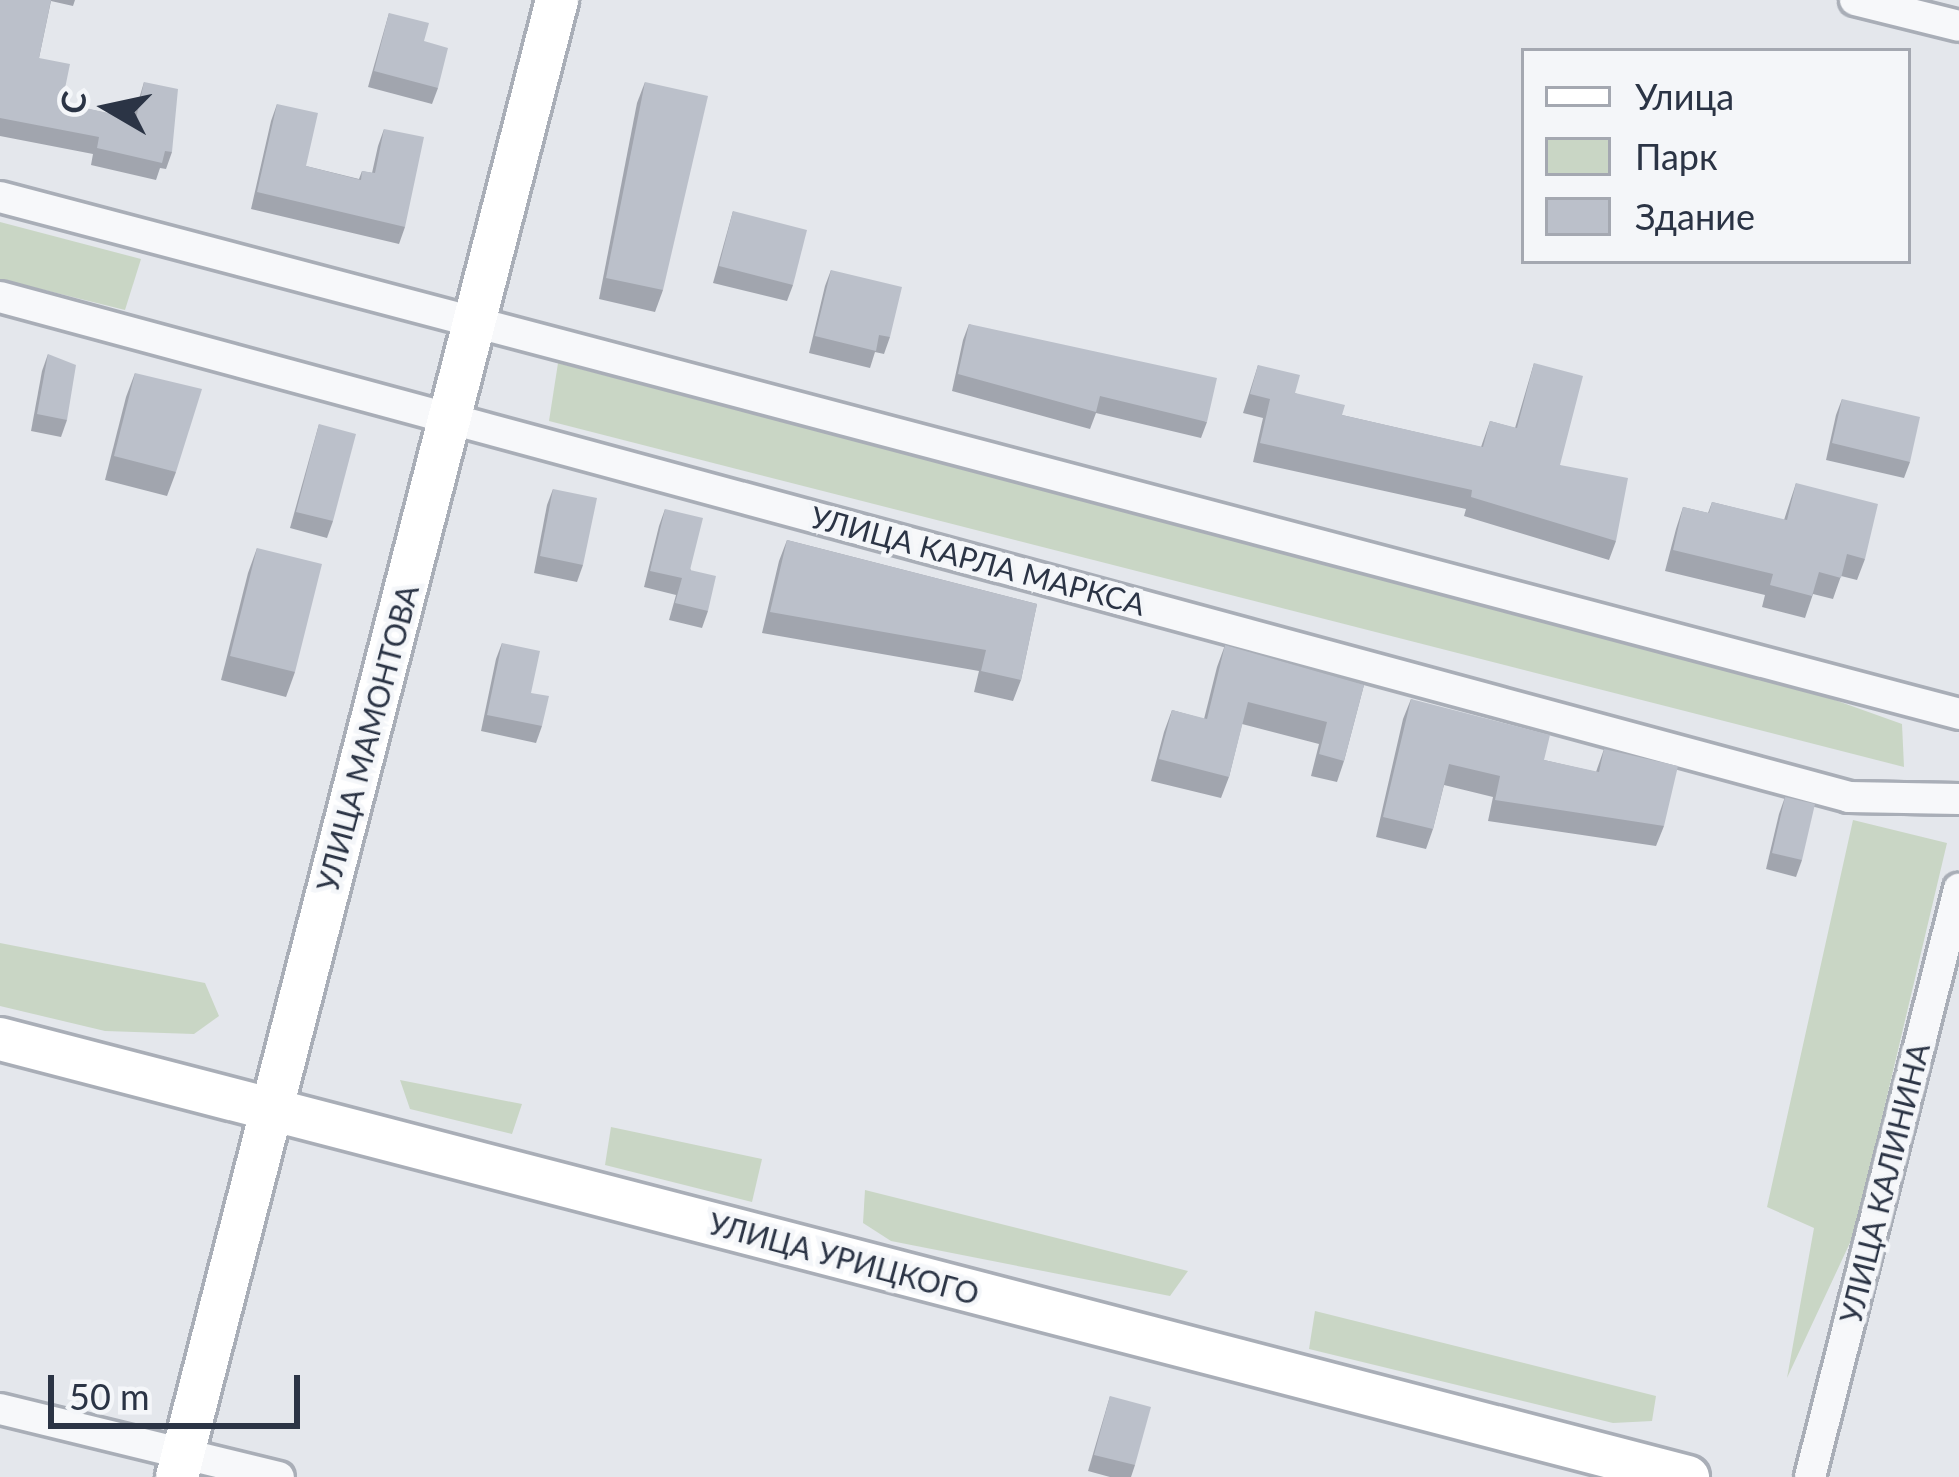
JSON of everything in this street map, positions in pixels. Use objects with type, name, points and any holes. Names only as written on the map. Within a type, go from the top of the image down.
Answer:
[{"type":"street","name":"УЛИЦА МАМОНТОВА","points":[[180,1465],[557,0]]},
{"type":"street","points":[[1855,0],[1959,26]]},
{"type":"street","points":[[0,197],[478,318],[1959,714]]},
{"type":"street","name":"УЛИЦА КАРЛА МАРКСА","points":[[0,297],[1849,797],[1959,799]]},
{"type":"street","name":"УЛИЦА КАЛИНИНА","points":[[1810,1477],[1959,889]]},
{"type":"street","name":"УЛИЦА УРИЦКОГО","points":[[0,1039],[1688,1477]]},
{"type":"street","points":[[0,1408],[180,1465],[279,1477]]},
{"type":"green space","points":[[0,222],[141,259],[125,310],[0,279]]},
{"type":"green space","points":[[558,363],[1804,689],[1902,724],[1904,767],[549,421]]},
{"type":"green space","points":[[1853,820],[1947,843],[1855,1232],[1787,1378],[1814,1228],[1767,1207]]},
{"type":"green space","points":[[0,943],[205,983],[219,1016],[194,1034],[105,1031],[0,1006]]},
{"type":"green space","points":[[400,1080],[522,1104],[512,1134],[410,1109]]},
{"type":"green space","points":[[611,1127],[762,1159],[752,1202],[605,1165]]},
{"type":"green space","points":[[865,1190],[1188,1271],[1170,1296],[891,1241],[863,1223]]},
{"type":"green space","points":[[1315,1311],[1656,1396],[1652,1421],[1613,1423],[1309,1349]]},
{"type":"building","points":[[0,0],[51,0],[39,58],[70,64],[62,103],[136,119],[144,82],[178,89],[172,152],[165,151],[162,163],[97,148],[99,137],[0,118]]},
{"type":"building","points":[[389,13],[429,23],[424,41],[448,48],[438,88],[374,71]]},
{"type":"building","points":[[645,82],[708,96],[663,290],[606,278]]},
{"type":"building","points":[[277,104],[318,113],[306,166],[361,180],[362,171],[375,173],[384,129],[424,137],[405,227],[257,192]]},
{"type":"building","points":[[733,211],[807,230],[793,285],[719,266]]},
{"type":"building","points":[[831,270],[902,287],[890,337],[879,335],[876,351],[815,336]]},
{"type":"building","points":[[969,324],[1217,378],[1207,422],[1100,396],[1096,412],[958,374]]},
{"type":"building","points":[[48,354],[76,365],[67,420],[37,414]]},
{"type":"building","points":[[1534,363],[1583,376],[1560,465],[1628,478],[1616,541],[1471,497],[1472,490],[1260,443],[1270,399],[1250,394],[1258,365],[1300,375],[1295,393],[1345,405],[1342,415],[1483,447],[1490,421],[1517,428]]},
{"type":"building","points":[[135,373],[202,389],[176,472],[114,456]]},
{"type":"building","points":[[1842,399],[1920,417],[1910,462],[1832,443]]},
{"type":"building","points":[[319,424],[356,434],[333,521],[296,512]]},
{"type":"building","points":[[1796,483],[1878,504],[1865,559],[1847,554],[1841,578],[1819,572],[1812,596],[1770,585],[1773,574],[1673,550],[1683,507],[1709,513],[1712,502],[1787,520]]},
{"type":"building","points":[[553,489],[597,498],[583,565],[540,556]]},
{"type":"building","points":[[665,509],[703,518],[690,570],[716,576],[708,611],[675,603],[682,578],[650,571]]},
{"type":"building","points":[[787,540],[1037,604],[1021,680],[981,671],[986,650],[770,612]]},
{"type":"building","points":[[257,548],[322,564],[295,672],[230,656]]},
{"type":"building","points":[[502,643],[540,651],[531,693],[549,696],[542,726],[487,715]]},
{"type":"building","points":[[1225,645],[1364,685],[1344,761],[1319,754],[1327,722],[1248,702],[1229,777],[1159,759],[1172,710],[1207,719]]},
{"type":"building","points":[[1411,699],[1550,735],[1544,760],[1599,772],[1604,749],[1678,766],[1664,826],[1495,800],[1500,776],[1449,764],[1433,829],[1383,817]]},
{"type":"building","points":[[1785,797],[1815,804],[1802,860],[1772,853]]},
{"type":"building","points":[[1110,1396],[1151,1407],[1135,1465],[1094,1455]]}]
